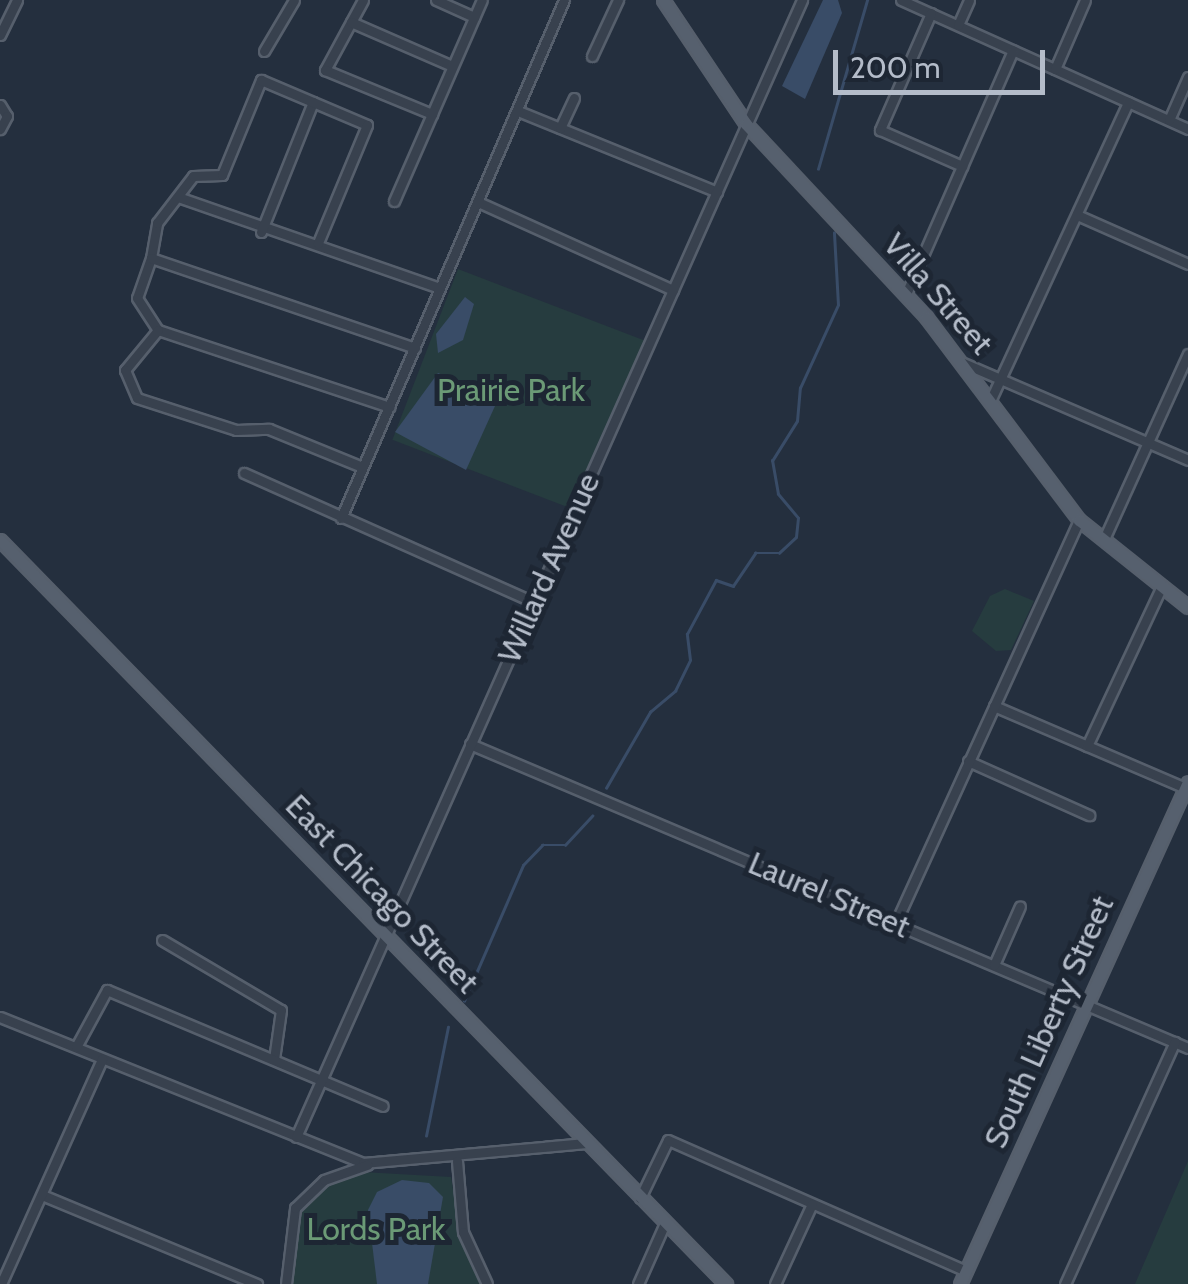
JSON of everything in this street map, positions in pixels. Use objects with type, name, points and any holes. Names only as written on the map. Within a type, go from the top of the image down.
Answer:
[{"type":"main road","name":"Villa Street","points":[[663,0],[746,124],[906,294],[964,363],[1078,520],[1188,607]]},
{"type":"main road","name":"East Chicago Street","points":[[0,540],[726,1284]]},
{"type":"main road","name":"South Liberty Street","points":[[960,1284],[1182,811],[1187,785]]},
{"type":"street","points":[[0,35],[17,0]]},
{"type":"street","points":[[264,51],[294,0]]},
{"type":"street","points":[[363,0],[325,70],[432,114]]},
{"type":"street","points":[[436,0],[474,17]]},
{"type":"street","points":[[394,201],[482,0]]},
{"type":"street","points":[[341,518],[564,0]]},
{"type":"street","points":[[592,56],[618,0]]},
{"type":"street","name":"Willard Avenue","points":[[296,1137],[802,0]]},
{"type":"street","points":[[901,0],[1188,129]]},
{"type":"street","points":[[958,25],[968,0]]},
{"type":"street","points":[[1055,69],[1085,0]]},
{"type":"street","points":[[931,13],[880,130],[962,166]]},
{"type":"street","points":[[351,22],[452,66]]},
{"type":"street","points":[[906,294],[1014,50]]},
{"type":"street","points":[[1169,120],[1188,76]]},
{"type":"street","points":[[318,243],[367,126],[261,80],[222,175],[205,169],[178,197],[147,244],[151,258],[137,298],[158,330],[390,406]]},
{"type":"street","points":[[560,128],[574,98]]},
{"type":"street","points":[[261,232],[313,102]]},
{"type":"street","points":[[991,399],[1128,102]]},
{"type":"street","points":[[0,105],[0,129]]},
{"type":"street","points":[[518,111],[716,192]]},
{"type":"street","points":[[178,197],[261,232],[318,243],[440,288]]},
{"type":"street","points":[[478,202],[673,290]]},
{"type":"street","points":[[1077,215],[1188,264]]},
{"type":"street","points":[[151,258],[414,348]]},
{"type":"street","points":[[158,330],[125,370],[137,398],[236,430],[269,429],[362,466]]},
{"type":"street","points":[[1104,539],[1188,354]]},
{"type":"street","points":[[964,363],[1188,460]]},
{"type":"street","points":[[244,473],[534,602]]},
{"type":"street","points":[[895,924],[1078,520]]},
{"type":"street","points":[[1087,746],[1162,586]]},
{"type":"street","points":[[994,706],[1187,785]]},
{"type":"street","name":"Laurel Street","points":[[470,744],[1188,1048]]},
{"type":"street","points":[[968,761],[1089,815]]},
{"type":"street","points":[[994,965],[1020,906]]},
{"type":"street","points":[[162,940],[282,1010],[274,1059]]},
{"type":"street","points":[[76,1047],[96,997],[112,992],[383,1106]]},
{"type":"street","points":[[0,1017],[370,1164]]},
{"type":"street","points":[[1065,1284],[1175,1042]]},
{"type":"street","points":[[1,1284],[102,1058]]},
{"type":"street","points":[[640,1198],[668,1140],[966,1271]]},
{"type":"street","points":[[286,1284],[298,1204],[324,1180],[370,1164],[458,1161],[586,1143]]},
{"type":"street","points":[[458,1161],[462,1228],[487,1284]]},
{"type":"street","points":[[42,1195],[257,1284]]},
{"type":"street","points":[[776,1284],[812,1204]]},
{"type":"street","points":[[638,1284],[664,1223]]},
{"type":"green space","name":"Prairie Park","points":[[458,269],[644,340],[578,511],[392,440]]},
{"type":"green space","points":[[1005,589],[1034,601],[1011,650],[996,651],[972,631],[990,596]]},
{"type":"green space","points":[[1188,1161],[1188,1284],[1135,1284],[1173,1196]]},
{"type":"green space","name":"Lords Park","points":[[362,1172],[451,1177],[460,1236],[482,1284],[293,1284],[301,1212],[322,1189]]},
{"type":"water","points":[[823,0],[838,0],[842,13],[805,99],[782,86]]},
{"type":"water","points":[[465,297],[474,304],[463,340],[438,353],[436,334]]},
{"type":"water","points":[[438,373],[487,392],[495,406],[466,470],[395,432]]},
{"type":"water","points":[[402,1180],[429,1183],[443,1197],[428,1284],[377,1284],[368,1210],[377,1192]]},
{"type":"waterway","points":[[818,169],[867,0]]},
{"type":"waterway","points":[[606,788],[650,712],[675,691],[690,660],[687,634],[716,580],[733,586],[755,553],[779,553],[796,537],[798,518],[778,494],[772,461],[797,421],[800,388],[838,305],[834,233]]},
{"type":"waterway","points":[[464,1001],[523,865],[542,845],[565,845],[592,816]]},
{"type":"waterway","points":[[426,1136],[448,1027]]}]
